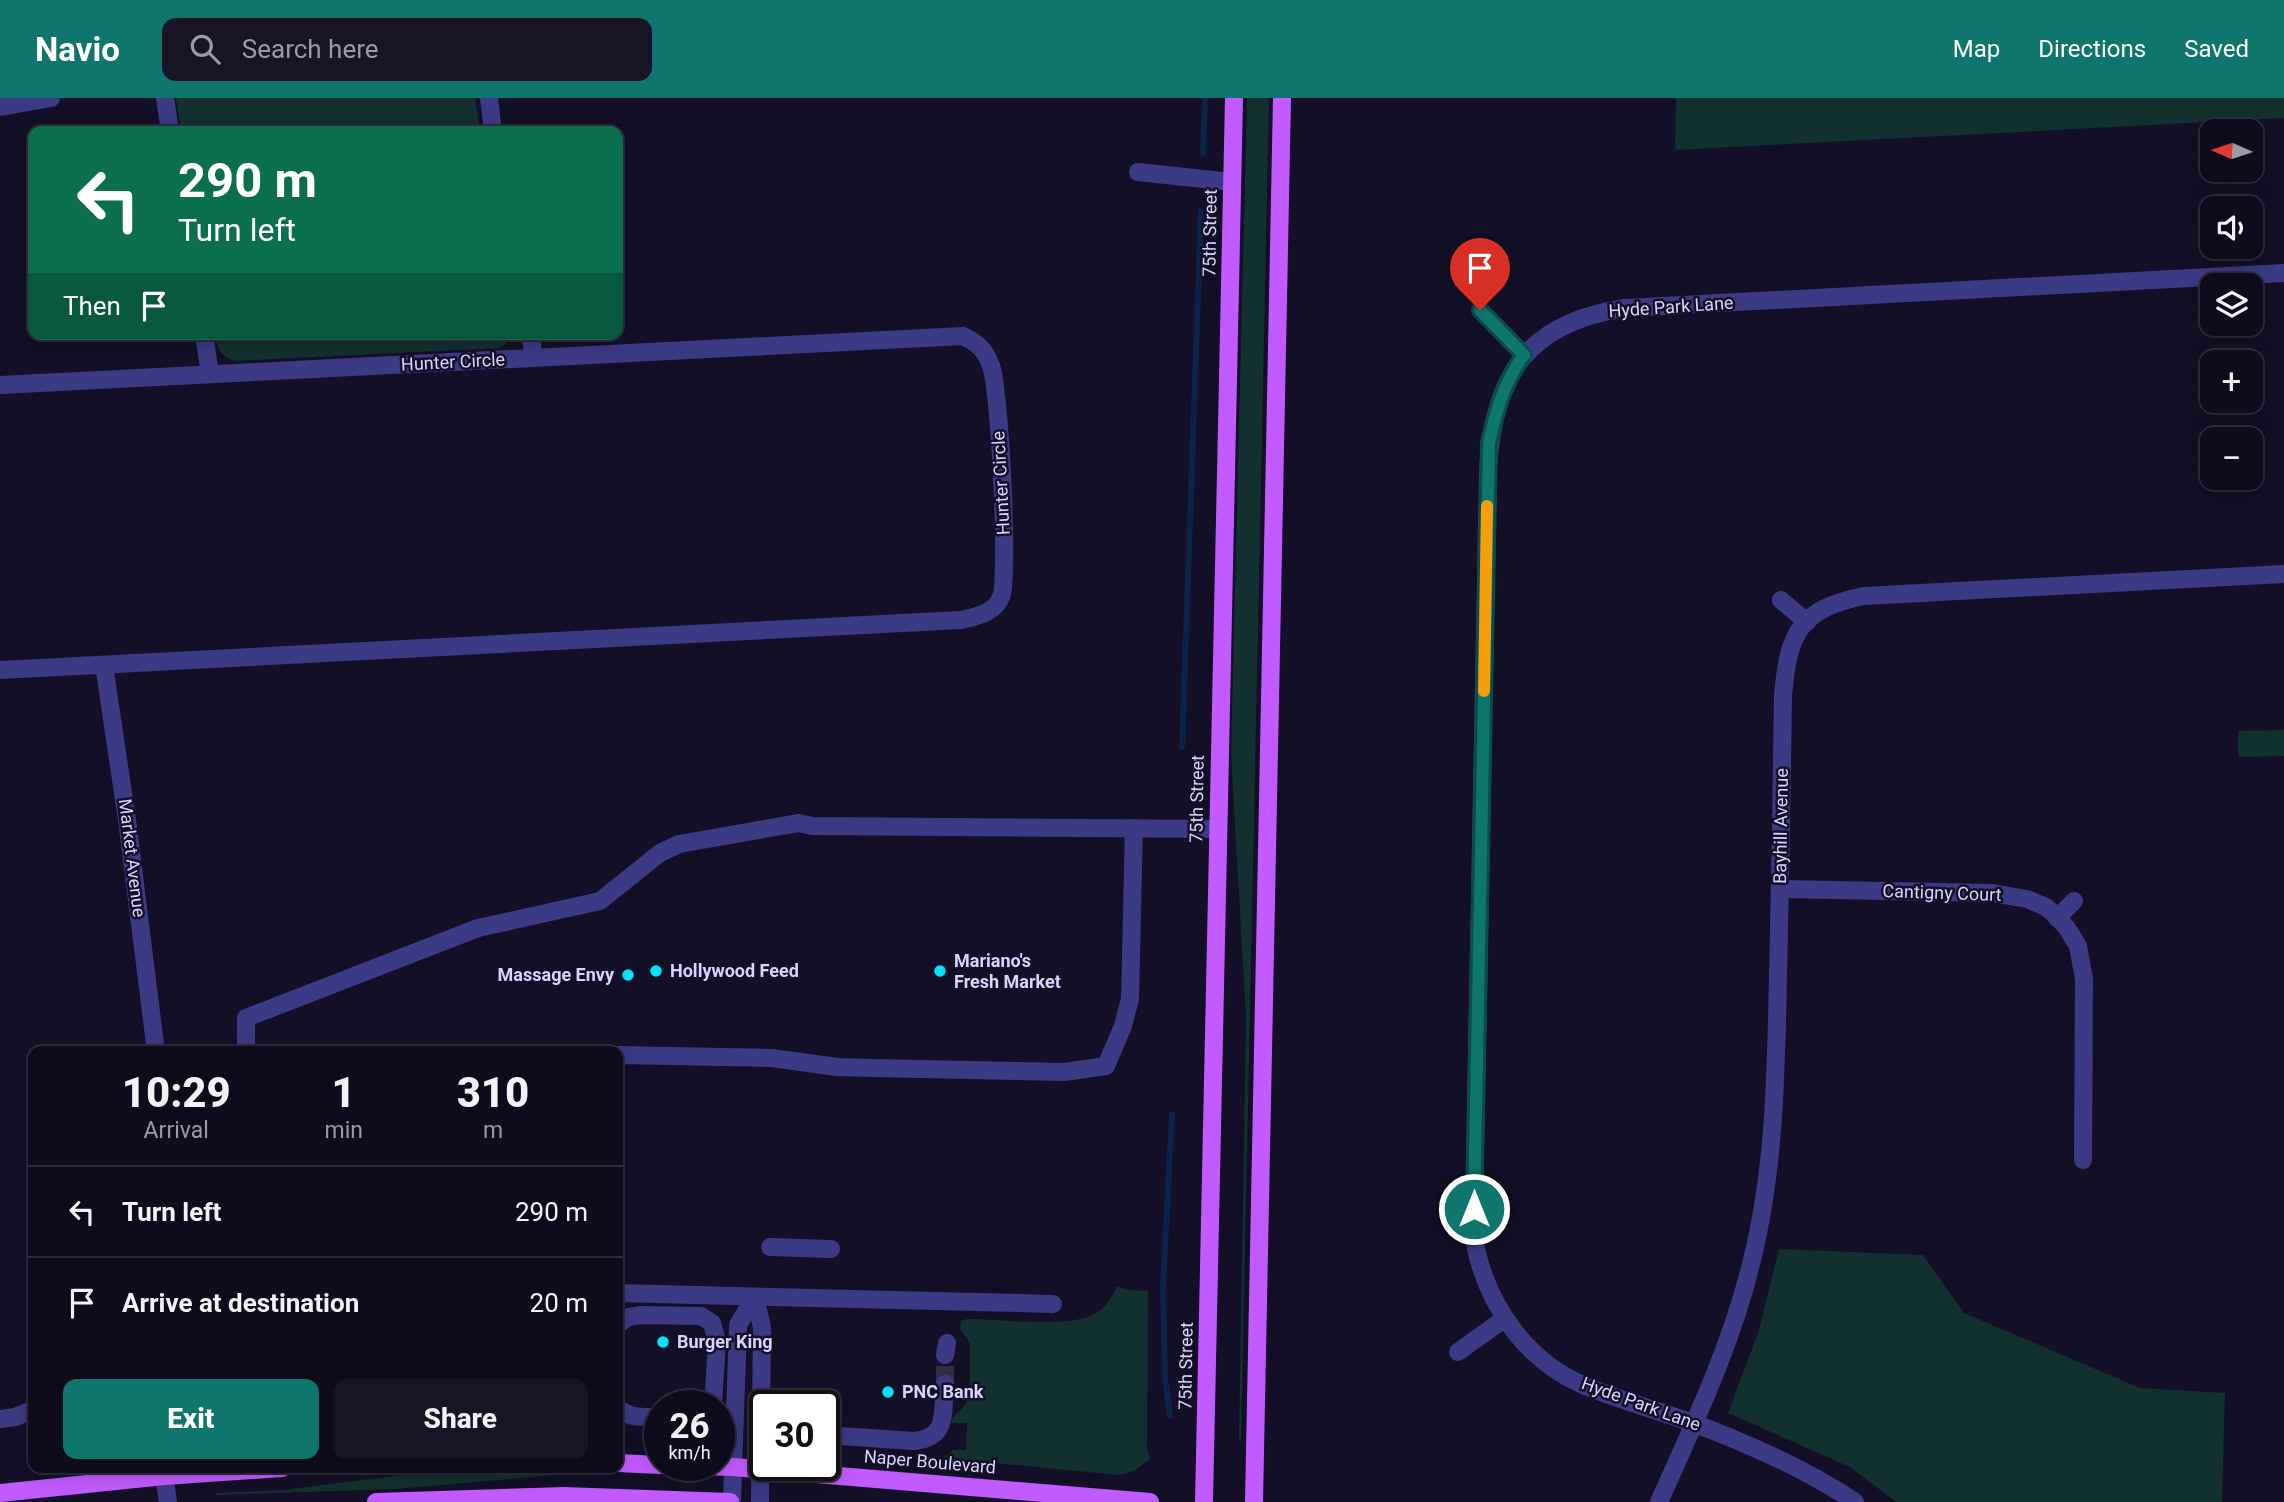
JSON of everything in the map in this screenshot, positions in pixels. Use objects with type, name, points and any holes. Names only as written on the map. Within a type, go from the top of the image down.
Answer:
[{"type":"main road","name":"75th Street","points":[[1203,1502],[1234,98]]},
{"type":"main road","points":[[1254,1502],[1282,98]]},
{"type":"main road","name":"Naper Boulevard","points":[[623,1463],[644,1464]]},
{"type":"main road","points":[[0,1493],[155,1473]]},
{"type":"main road","name":"Naper Boulevard","points":[[840,1476],[1150,1502]]},
{"type":"main road","points":[[376,1502],[564,1496],[731,1502]]},
{"type":"street","points":[[0,107],[51,98]]},
{"type":"street","points":[[165,98],[169,126]]},
{"type":"street","points":[[489,98],[492,126]]},
{"type":"street","points":[[1138,172],[1232,182]]},
{"type":"street","name":"Hyde Park Lane","points":[[1855,1502],[1789,1464],[1694,1424],[1581,1385],[1546,1364],[1520,1340],[1504,1319],[1477,1254],[1474,1234],[1487,512],[1489,443],[1495,412],[1505,386],[1524,355],[1552,332],[1578,318],[1596,313],[1626,308],[2284,273]]},
{"type":"street","points":[[1480,310],[1524,355]]},
{"type":"street","name":"Hunter Circle","points":[[0,385],[963,336],[976,342],[986,353],[993,369],[998,414],[1005,569],[1000,600],[987,614],[961,620],[0,670]]},
{"type":"street","points":[[205,340],[210,374]]},
{"type":"street","points":[[531,340],[534,358]]},
{"type":"street","name":"Bayhill Avenue","points":[[1659,1502],[1694,1424],[1738,1310],[1752,1262],[1764,1201],[1776,1085],[1786,661],[1793,640],[1816,612],[1826,606],[1864,596],[2284,574]]},
{"type":"street","points":[[1781,600],[1807,622]]},
{"type":"street","name":"Market Avenue","points":[[104,665],[129,832],[155,1046]]},
{"type":"street","points":[[246,1046],[246,1018],[478,928],[600,901],[660,853],[679,844],[799,823],[812,826],[1217,829]]},
{"type":"street","points":[[623,1055],[772,1058],[838,1067],[915,1069],[1064,1072],[1106,1066],[1123,1026],[1130,999],[1135,828]]},
{"type":"street","name":"Cantigny Court","points":[[1780,889],[1992,893],[2037,902],[2057,918],[2078,946],[2084,979],[2083,1160]]},
{"type":"street","points":[[2057,918],[2074,901]]},
{"type":"street","points":[[770,1247],[831,1249]]},
{"type":"street","points":[[623,1293],[1053,1304]]},
{"type":"street","points":[[735,1396],[737,1325],[755,1297]]},
{"type":"street","points":[[755,1297],[762,1327],[762,1390]]},
{"type":"street","points":[[623,1321],[641,1314],[701,1316],[712,1323],[717,1342],[714,1390]]},
{"type":"street","points":[[1458,1352],[1504,1319]]},
{"type":"street","points":[[840,1436],[928,1440],[935,1436],[940,1426],[945,1384]]},
{"type":"street","points":[[0,1419],[28,1412]]},
{"type":"street","points":[[623,1413],[644,1417]]},
{"type":"street","points":[[163,1473],[168,1502]]},
{"type":"street","points":[[731,1502],[732,1481]]},
{"type":"street","points":[[760,1502],[761,1481]]},
{"type":"green space","points":[[176,98],[475,98],[479,126],[180,126]]},
{"type":"green space","points":[[1247,98],[1269,98],[1241,1441],[1246,1018],[1231,754]]},
{"type":"green space","points":[[1676,98],[2284,98],[2284,118],[2200,119],[2200,122],[1675,150]]},
{"type":"green space","points":[[216,340],[508,340],[498,348],[236,361],[221,352]]},
{"type":"green space","points":[[2284,730],[2284,756],[2238,757],[2238,731]]},
{"type":"green space","points":[[1779,1249],[1923,1255],[1964,1313],[2140,1388],[2225,1393],[2222,1502],[1896,1502],[1850,1467],[1728,1413],[1759,1330]]},
{"type":"green space","points":[[1117,1286],[1128,1290],[1148,1291],[1147,1449],[1150,1459],[1134,1471],[1118,1475],[943,1458],[953,1450],[966,1450],[967,1423],[953,1423],[951,1420],[966,1404],[970,1390],[970,1343],[960,1329],[961,1321],[1049,1322],[1081,1319],[1101,1310]]},
{"type":"green space","points":[[565,1473],[396,1489],[215,1495],[283,1490],[409,1474]]},
{"type":"waterway","points":[[1203,154],[1205,98]]},
{"type":"waterway","points":[[1182,747],[1201,211]]},
{"type":"waterway","points":[[1170,1416],[1165,1378],[1163,1285],[1172,1114]]},
{"type":"tunnel","points":[[945,1355],[945,1384]]},
{"type":"slow traffic","points":[[1484,691],[1487,506]]},
{"type":"place","name":"Hollywood Feed","points":[[656,971]]},
{"type":"place","name":"Mariano's Fresh Market","points":[[940,971]]},
{"type":"place","name":"Massage Envy","points":[[628,975]]},
{"type":"place","name":"Burger King","points":[[663,1342]]},
{"type":"place","name":"PNC Bank","points":[[888,1392]]},
{"type":"route","points":[[1474,1209],[1489,443],[1495,412],[1505,386],[1524,355],[1480,310]]}]
